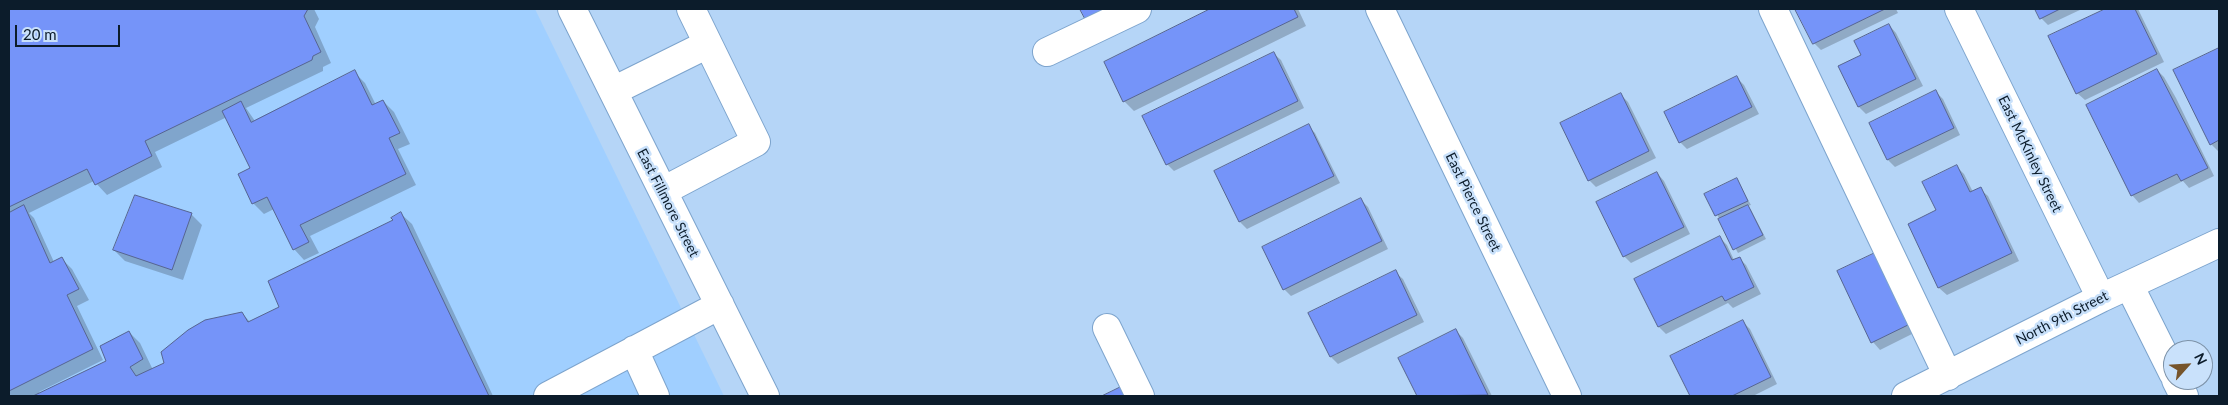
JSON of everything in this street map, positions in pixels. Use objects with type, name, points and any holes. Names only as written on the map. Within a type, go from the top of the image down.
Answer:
[{"type":"street","name":"East Fillmore Street","points":[[572,9],[765,396]]},
{"type":"street","points":[[662,191],[756,142],[691,9]]},
{"type":"street","points":[[1047,52],[1137,9]]},
{"type":"street","name":"East Pierce Street","points":[[1380,9],[1567,396]]},
{"type":"street","points":[[1773,9],[1948,376]]},
{"type":"street","name":"East McKinley Street","points":[[1959,9],[2101,298]]},
{"type":"street","points":[[613,91],[708,44]]},
{"type":"street","name":"North 9th Street","points":[[1906,396],[2101,298],[2219,243]]},
{"type":"street","points":[[2129,285],[2163,353]]},
{"type":"street","points":[[548,396],[720,305]]},
{"type":"street","points":[[1107,328],[1140,396]]},
{"type":"street","points":[[634,350],[655,396]]},
{"type":"shaded area","points":[[9,9],[535,9],[724,396],[9,396]]},
{"type":"building","points":[[9,9],[308,9],[304,16],[321,52],[313,56],[312,60],[145,141],[152,156],[95,185],[87,169],[9,207]]},
{"type":"building","points":[[1080,9],[1120,9],[1088,24]]},
{"type":"building","points":[[1210,9],[1294,9],[1298,17],[1123,102],[1104,62]]},
{"type":"building","points":[[1795,9],[1885,9],[1813,44]]},
{"type":"building","points":[[2035,9],[2060,9],[2040,19]]},
{"type":"building","points":[[2105,9],[2135,9],[2157,54],[2076,94],[2048,36]]},
{"type":"building","points":[[1889,24],[1916,79],[1858,107],[1838,66],[1861,55],[1854,41]]},
{"type":"building","points":[[2219,48],[2219,140],[2210,145],[2173,70]]},
{"type":"building","points":[[1274,52],[1298,101],[1166,165],[1142,116]]},
{"type":"building","points":[[2157,69],[2208,168],[2181,181],[2177,174],[2131,196],[2086,105]]},
{"type":"building","points":[[355,70],[372,105],[383,100],[400,133],[389,138],[406,174],[300,225],[309,242],[293,250],[267,197],[252,204],[238,174],[250,168],[222,111],[241,101],[251,122]]},
{"type":"building","points":[[1737,76],[1752,107],[1679,143],[1664,112]]},
{"type":"building","points":[[1936,90],[1954,128],[1887,160],[1869,123]]},
{"type":"building","points":[[1621,93],[1649,151],[1588,181],[1560,123]]},
{"type":"building","points":[[1309,124],[1334,176],[1239,222],[1214,171]]},
{"type":"building","points":[[1957,165],[1970,192],[1981,187],[2012,253],[1938,288],[1908,224],[1936,210],[1922,182]]},
{"type":"building","points":[[1657,172],[1684,227],[1623,257],[1596,202]]},
{"type":"building","points":[[1737,178],[1748,201],[1715,216],[1704,194]]},
{"type":"building","points":[[135,195],[192,213],[172,270],[113,250]]},
{"type":"building","points":[[1361,198],[1382,241],[1283,290],[1262,247]]},
{"type":"building","points":[[24,205],[50,263],[62,257],[79,289],[67,295],[93,349],[9,391],[9,213]]},
{"type":"building","points":[[1748,205],[1763,235],[1733,250],[1718,219]]},
{"type":"building","points":[[401,212],[489,396],[33,396],[106,361],[100,346],[129,331],[143,359],[130,367],[136,376],[164,363],[161,352],[188,330],[205,320],[242,312],[248,322],[279,307],[268,281],[393,220],[391,218]]},
{"type":"building","points":[[1720,236],[1732,260],[1740,257],[1754,287],[1725,301],[1722,296],[1658,327],[1634,279]]},
{"type":"building","points":[[1875,253],[1910,324],[1871,343],[1837,271]]},
{"type":"building","points":[[1396,270],[1417,315],[1330,357],[1308,313]]},
{"type":"building","points":[[1743,320],[1771,377],[1732,396],[1690,396],[1670,356]]},
{"type":"building","points":[[1456,329],[1488,395],[1417,396],[1398,358]]},
{"type":"building","points":[[1125,385],[1130,396],[1102,396]]}]
